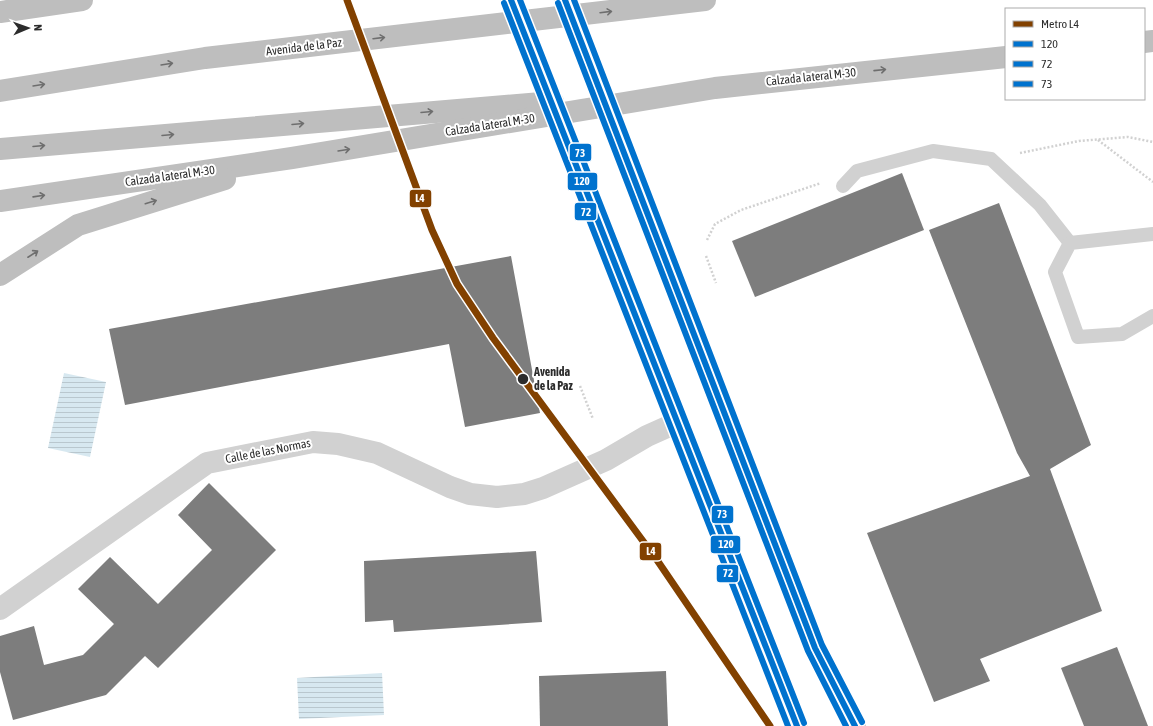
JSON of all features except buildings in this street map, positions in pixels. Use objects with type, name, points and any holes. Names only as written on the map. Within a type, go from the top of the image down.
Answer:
[{"type":"highway","points":[[0,12],[82,0]]},
{"type":"highway","name":"Avenida de la Paz","points":[[0,91],[205,58],[704,0]]},
{"type":"highway","name":"Calzada lateral M-30","points":[[0,202],[292,158],[716,88],[1005,57]]},
{"type":"highway","points":[[0,149],[716,88]]},
{"type":"highway","points":[[0,275],[78,225],[292,158]]},
{"type":"main road","points":[[510,0],[797,726]]},
{"type":"main road","points":[[565,0],[815,648],[855,726]]},
{"type":"street","name":"Calle de las Normas","points":[[0,610],[208,463],[313,442],[338,444],[377,453],[450,487],[470,494],[497,497],[524,494],[543,488],[606,460],[642,438],[676,423]]},
{"type":"lane","points":[[843,186],[857,170],[933,151],[991,159],[1040,205],[1070,243]]},
{"type":"lane","points":[[1070,243],[1153,234]]},
{"type":"lane","points":[[1070,243],[1055,272],[1078,337],[1122,334],[1153,316]]},
{"type":"path","points":[[991,159],[1079,141],[1128,137],[1153,142]]},
{"type":"path","points":[[1098,140],[1153,182]]},
{"type":"path","points":[[707,240],[715,224],[741,210],[857,170]]},
{"type":"path","points":[[706,256],[716,283]]},
{"type":"path","points":[[580,386],[593,419]]},
{"type":"shaded area","points":[[64,373],[106,382],[90,457],[48,448]]},
{"type":"shaded area","points":[[382,673],[384,715],[299,719],[297,678]]},
{"type":"metro line","name":"L4","points":[[347,0],[432,230],[457,284],[493,338],[657,560],[770,726]]},
{"type":"transit line","name":"120","points":[[511,0],[797,726]]},
{"type":"transit line","name":"73","points":[[520,0],[804,723]]},
{"type":"transit line","name":"120","points":[[565,0],[815,648],[855,726]]},
{"type":"transit line","name":"73","points":[[574,0],[822,645],[862,722]]},
{"type":"transit line","name":"72","points":[[504,3],[788,726]]},
{"type":"transit line","name":"72","points":[[558,3],[808,651],[846,726]]},
{"type":"place","name":"Avenida de la Paz","points":[[523,379]]}]
